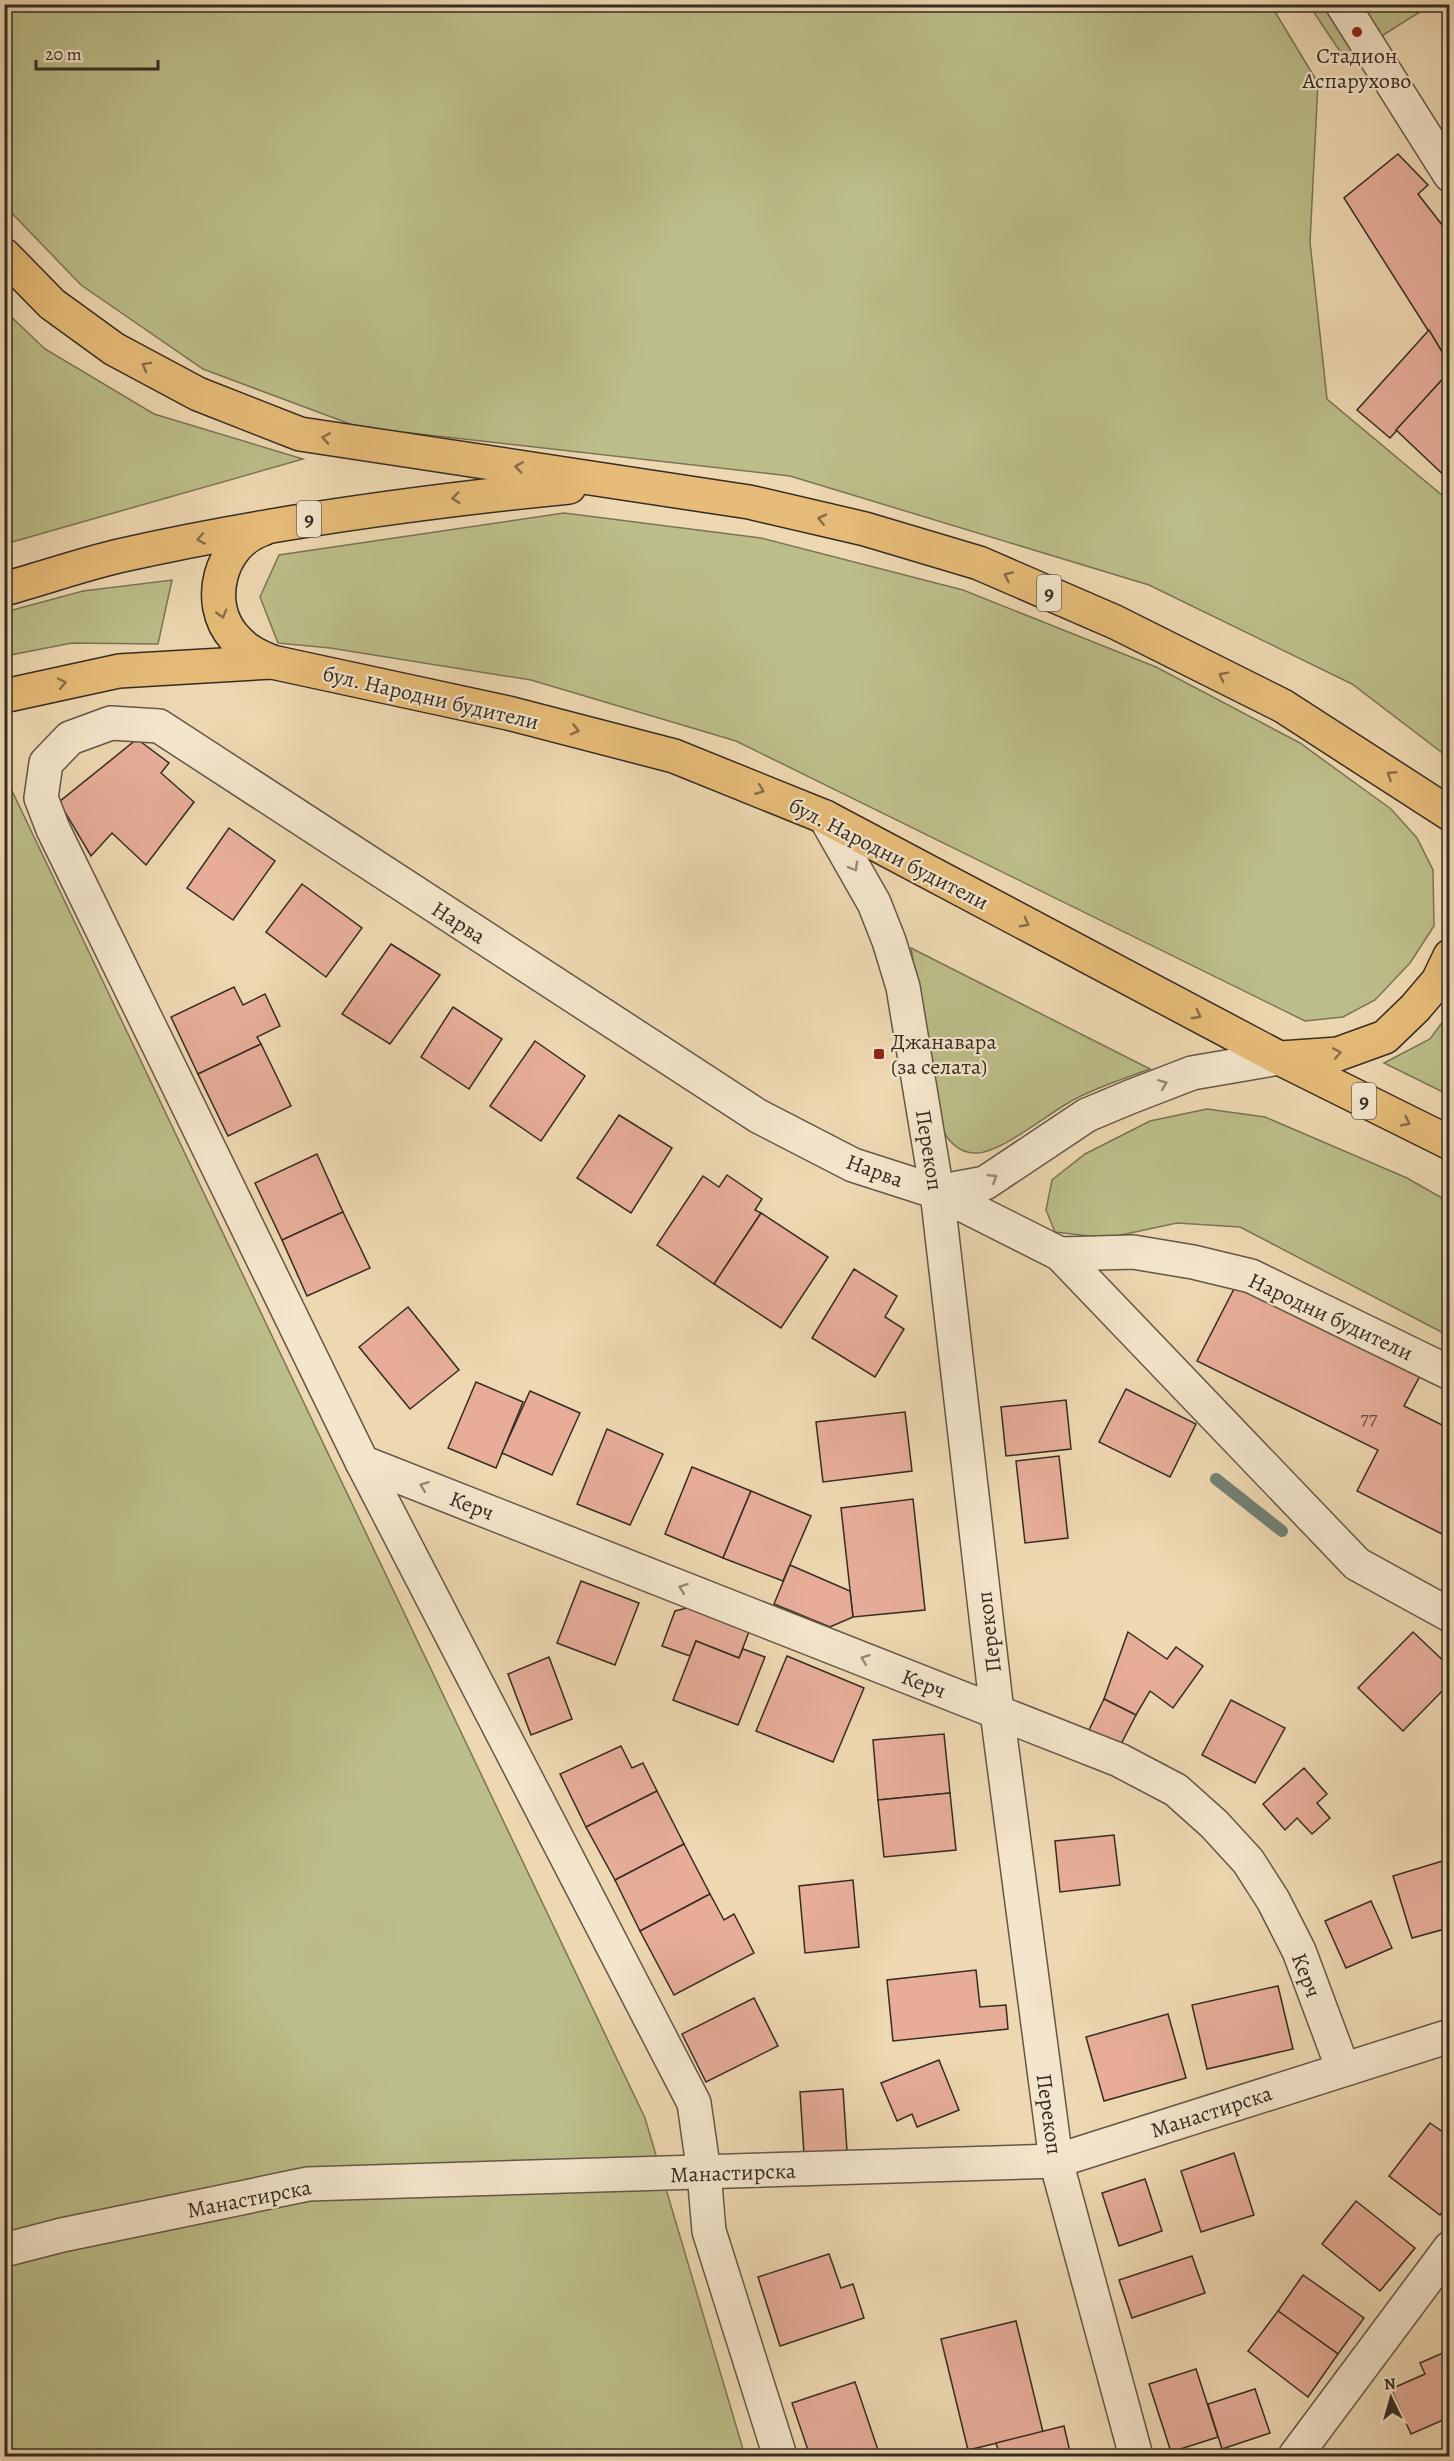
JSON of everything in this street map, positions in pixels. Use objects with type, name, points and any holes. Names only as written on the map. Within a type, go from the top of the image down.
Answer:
[{"type":"main road","points":[[4,255],[52,304],[114,349],[198,394],[300,434],[618,482]]},
{"type":"main road","name":"9","points":[[4,589],[121,556],[279,524],[450,499],[618,482],[749,501],[865,529],[979,562],[1115,622],[1283,706],[1445,810]]},
{"type":"main road","points":[[272,662],[250,653],[233,637],[224,623],[218,594],[219,580],[226,561],[238,545],[257,531],[279,524]]},
{"type":"main road","name":"бул. Народни будители","points":[[4,696],[119,671],[272,662],[508,713],[674,756],[825,817],[1279,1058],[1449,1143]]},
{"type":"main road","points":[[1445,810],[1449,839]]},
{"type":"main road","points":[[1279,1058],[1338,1054],[1385,1037],[1415,1008],[1438,981],[1449,956]]},
{"type":"street","points":[[1342,4],[1449,175]]},
{"type":"street","name":"Нарва","points":[[780,2457],[709,2231],[694,2103],[362,1462],[53,829],[41,798],[46,763],[70,738],[111,723],[159,726],[758,1116],[853,1165],[937,1192]]},
{"type":"street","name":"Перекоп","points":[[825,817],[874,903],[903,987],[937,1192],[997,1712],[1056,2161],[1136,2457]]},
{"type":"street","points":[[937,1192],[985,1183],[1087,1115],[1130,1097],[1192,1073],[1279,1058]]},
{"type":"street","name":"Народни будители","points":[[937,1192],[1060,1254],[1133,1252],[1193,1262],[1251,1276],[1449,1373]]},
{"type":"street","points":[[1060,1254],[1357,1564],[1449,1615]]},
{"type":"street","name":"Керч","points":[[362,1462],[1119,1760],[1176,1790],[1214,1824],[1248,1861],[1274,1900],[1299,1951],[1343,2069]]},
{"type":"street","name":"Манастирска","points":[[4,2250],[62,2235],[308,2184],[1056,2161],[1449,2036]]},
{"type":"street","points":[[1295,2457],[1449,2247]]},
{"type":"green space","points":[[5,5],[1271,5],[1318,83],[1310,242],[1327,399],[1449,501],[1449,758],[1352,684],[1149,585],[790,476],[358,427],[203,369],[81,285],[5,206]]},
{"type":"green space","name":"Стадион Аспарухово","points":[[1309,5],[1431,5],[1345,59]]},
{"type":"green space","points":[[4,310],[45,349],[154,414],[303,459],[5,544]]},
{"type":"green space","points":[[564,513],[761,538],[963,590],[1156,667],[1300,743],[1391,809],[1417,838],[1433,870],[1434,926],[1410,963],[1375,1000],[1343,1017],[1305,1021],[736,741],[531,680],[330,648],[278,643],[260,597],[279,555]]},
{"type":"green space","points":[[172,580],[158,644],[72,643],[5,656],[5,612],[83,591]]},
{"type":"green space","points":[[4,774],[645,2118],[745,2456],[5,2456]]},
{"type":"green space","points":[[911,948],[1150,1069],[1077,1098],[1000,1146],[977,1153],[964,1151],[954,1145],[940,1124]]},
{"type":"green space","points":[[1449,1013],[1449,1095],[1384,1063],[1430,1039]]},
{"type":"green space","points":[[1207,1109],[1265,1117],[1407,1178],[1449,1202],[1449,1336],[1240,1227],[1177,1223],[1107,1238],[1055,1232],[1046,1210],[1052,1180],[1085,1154],[1150,1121]]},
{"type":"building","points":[[1398,154],[1428,185],[1418,194],[1450,235],[1450,350],[1443,354],[1344,198]]},
{"type":"building","points":[[1429,330],[1450,365],[1450,371],[1390,438],[1357,410]]},
{"type":"building","points":[[1450,371],[1450,481],[1396,430]]},
{"type":"building","points":[[137,739],[169,763],[161,773],[194,802],[146,865],[112,833],[91,856],[59,802]]},
{"type":"building","points":[[229,828],[275,861],[233,920],[187,888]]},
{"type":"building","points":[[302,884],[362,928],[326,977],[266,932]]},
{"type":"building","points":[[391,944],[440,975],[390,1044],[342,1014]]},
{"type":"building","points":[[234,987],[243,1005],[265,994],[280,1026],[257,1037],[261,1044],[198,1074],[171,1017]]},
{"type":"building","points":[[453,1007],[502,1039],[469,1089],[421,1057]]},
{"type":"building","points":[[535,1041],[585,1076],[541,1141],[490,1106]]},
{"type":"building","points":[[261,1044],[291,1106],[228,1136],[198,1074]]},
{"type":"building","points":[[619,1115],[672,1148],[631,1213],[577,1178]]},
{"type":"building","points":[[317,1154],[343,1212],[282,1240],[255,1183]]},
{"type":"building","points":[[727,1175],[762,1199],[755,1210],[761,1213],[714,1284],[657,1245],[703,1176],[719,1187]]},
{"type":"building","points":[[343,1212],[370,1268],[307,1296],[282,1240]]},
{"type":"building","points":[[761,1213],[828,1257],[781,1328],[714,1284]]},
{"type":"building","points":[[854,1269],[897,1296],[885,1317],[904,1329],[875,1377],[812,1338]]},
{"type":"building","points":[[1236,1285],[1421,1374],[1404,1406],[1450,1429],[1450,1538],[1357,1491],[1378,1450],[1197,1361]]},
{"type":"building","points":[[408,1307],[459,1370],[410,1409],[359,1347]]},
{"type":"building","points":[[476,1382],[523,1402],[496,1468],[448,1448]]},
{"type":"building","points":[[1126,1389],[1196,1424],[1170,1477],[1099,1442]]},
{"type":"building","points":[[530,1391],[580,1413],[552,1475],[502,1453]]},
{"type":"building","points":[[1066,1400],[1071,1449],[1006,1456],[1001,1407]]},
{"type":"building","points":[[905,1412],[912,1471],[823,1482],[816,1422]]},
{"type":"building","points":[[607,1429],[663,1454],[630,1525],[577,1504]]},
{"type":"building","points":[[1059,1456],[1068,1538],[1025,1543],[1016,1461]]},
{"type":"building","points":[[692,1467],[751,1491],[723,1558],[665,1534]]},
{"type":"building","points":[[751,1491],[811,1516],[783,1581],[723,1558]]},
{"type":"building","points":[[913,1499],[925,1610],[853,1617],[841,1508]]},
{"type":"building","points":[[790,1565],[850,1591],[853,1617],[830,1627],[774,1604]]},
{"type":"building","points":[[581,1581],[639,1603],[615,1665],[557,1643]]},
{"type":"building","points":[[691,1607],[750,1629],[739,1658],[696,1641],[690,1656],[662,1646],[675,1611]]},
{"type":"building","points":[[1128,1632],[1167,1659],[1176,1647],[1203,1666],[1173,1708],[1150,1691],[1136,1715],[1104,1699]]},
{"type":"building","points":[[1413,1632],[1450,1667],[1450,1683],[1403,1731],[1358,1688]]},
{"type":"building","points":[[696,1641],[739,1658],[743,1649],[765,1657],[738,1725],[673,1700]]},
{"type":"building","points":[[787,1656],[864,1688],[833,1762],[756,1731]]},
{"type":"building","points":[[549,1657],[572,1719],[531,1735],[508,1674]]},
{"type":"building","points":[[1104,1699],[1136,1715],[1119,1748],[1088,1732]]},
{"type":"building","points":[[1231,1700],[1285,1728],[1255,1783],[1202,1755]]},
{"type":"building","points":[[944,1734],[950,1793],[878,1800],[873,1740]]},
{"type":"building","points":[[621,1746],[632,1768],[643,1763],[657,1791],[586,1827],[560,1774]]},
{"type":"building","points":[[1304,1768],[1327,1794],[1317,1803],[1330,1818],[1312,1834],[1297,1818],[1285,1830],[1263,1804]]},
{"type":"building","points":[[657,1791],[684,1844],[615,1880],[586,1827]]},
{"type":"building","points":[[950,1793],[956,1850],[884,1857],[878,1800]]},
{"type":"building","points":[[1114,1835],[1120,1885],[1060,1892],[1055,1841]]},
{"type":"building","points":[[684,1844],[710,1894],[640,1931],[615,1880]]},
{"type":"building","points":[[1449,1859],[1450,1945],[1445,1929],[1412,1938],[1393,1876]]},
{"type":"building","points":[[853,1880],[859,1947],[805,1953],[799,1886]]},
{"type":"building","points":[[710,1894],[724,1920],[734,1914],[754,1953],[674,1995],[640,1931]]},
{"type":"building","points":[[1371,1901],[1392,1948],[1346,1968],[1325,1921]]},
{"type":"building","points":[[976,1970],[980,2007],[1006,2005],[1008,2029],[893,2041],[887,1980]]},
{"type":"building","points":[[1278,1986],[1293,2049],[1207,2069],[1192,2005]]},
{"type":"building","points":[[754,1998],[778,2046],[706,2082],[682,2034]]},
{"type":"building","points":[[1168,2014],[1186,2078],[1104,2101],[1086,2037]]},
{"type":"building","points":[[939,2060],[959,2110],[917,2127],[912,2114],[897,2121],[881,2083]]},
{"type":"building","points":[[843,2089],[847,2151],[804,2154],[800,2092]]},
{"type":"building","points":[[1430,2123],[1450,2137],[1450,2203],[1440,2215],[1389,2176]]},
{"type":"building","points":[[1234,2153],[1254,2215],[1201,2232],[1181,2171]]},
{"type":"building","points":[[1145,2179],[1162,2231],[1119,2246],[1102,2193]]},
{"type":"building","points":[[1356,2201],[1415,2248],[1380,2291],[1322,2244]]},
{"type":"building","points":[[829,2254],[841,2288],[853,2284],[864,2318],[780,2346],[758,2277]]},
{"type":"building","points":[[1192,2256],[1205,2293],[1132,2318],[1119,2280]]},
{"type":"building","points":[[1303,2275],[1364,2318],[1338,2354],[1278,2311]]},
{"type":"building","points":[[1278,2311],[1338,2354],[1308,2397],[1248,2351]]},
{"type":"building","points":[[1016,2321],[1043,2432],[968,2450],[941,2339]]},
{"type":"building","points":[[1450,2350],[1450,2417],[1411,2434],[1391,2389],[1425,2374],[1420,2363]]},
{"type":"building","points":[[1196,2369],[1218,2437],[1171,2452],[1149,2384]]},
{"type":"building","points":[[855,2382],[880,2456],[810,2456],[792,2403]]},
{"type":"building","points":[[1255,2389],[1270,2433],[1222,2449],[1208,2404]]},
{"type":"building","points":[[1064,2426],[1071,2456],[1000,2456],[996,2443]]},
{"type":"waterway","points":[[1216,1479],[1282,1531]]},
{"type":"place","name":"Стадион Аспарухово","points":[[1357,32]]},
{"type":"place","name":"Джанавара (за селата)","points":[[879,1054]]}]
